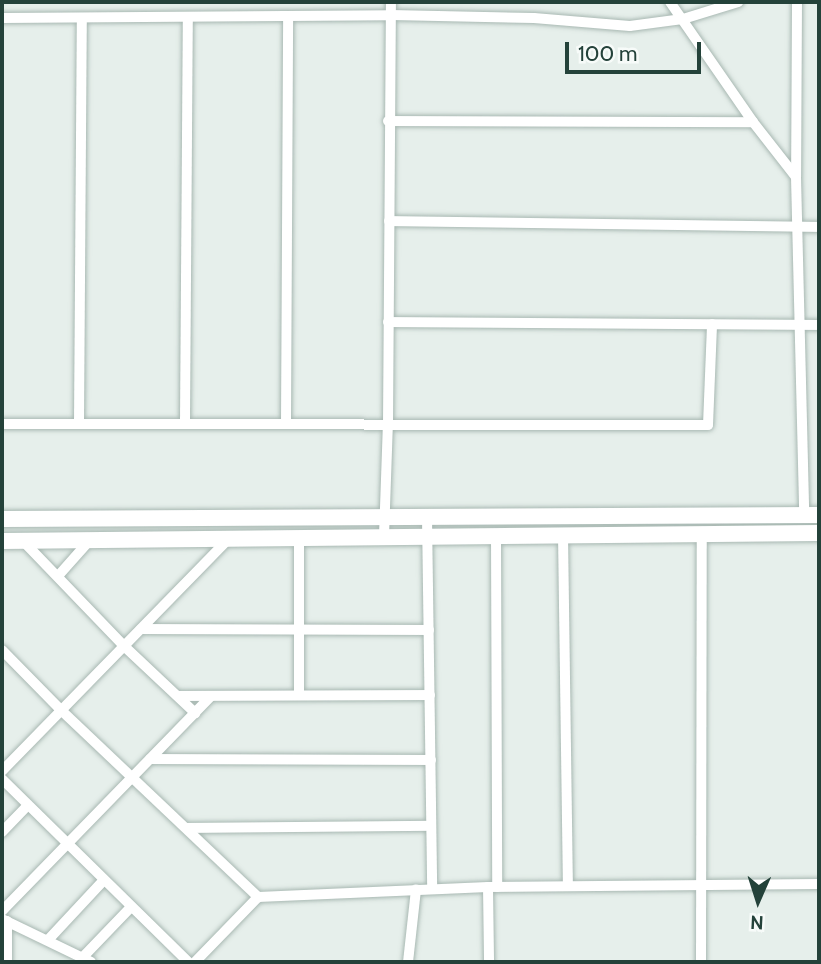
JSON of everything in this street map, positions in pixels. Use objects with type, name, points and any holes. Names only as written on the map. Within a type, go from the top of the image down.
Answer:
[{"type":"street","points":[[384,536],[388,424],[388,121],[391,2]]},
{"type":"street","points":[[670,2],[753,122],[796,177]]},
{"type":"street","points":[[2,18],[391,15],[534,18],[630,26],[683,19],[738,2]]},
{"type":"street","points":[[2,519],[812,515],[800,325],[796,177],[797,2]]},
{"type":"street","points":[[185,422],[188,17]]},
{"type":"street","points":[[286,423],[288,17]]},
{"type":"street","points":[[79,423],[82,18]]},
{"type":"street","points":[[388,121],[753,122]]},
{"type":"street","points":[[389,221],[819,227]]},
{"type":"street","points":[[388,322],[819,325]]},
{"type":"street","points":[[2,424],[185,422],[708,425],[712,324]]},
{"type":"street","points":[[428,517],[432,888]]},
{"type":"street","points":[[701,962],[702,533]]},
{"type":"street","points":[[2,541],[819,533]]},
{"type":"street","points":[[564,534],[568,886]]},
{"type":"street","points":[[489,962],[496,535]]},
{"type":"street","points":[[299,537],[299,695]]},
{"type":"street","points":[[2,771],[229,538]]},
{"type":"street","points":[[58,576],[90,540]]},
{"type":"street","points":[[23,541],[124,646],[195,713]]},
{"type":"street","points":[[141,629],[429,630]]},
{"type":"street","points":[[2,649],[61,710],[258,897]]},
{"type":"street","points":[[178,696],[430,695]]},
{"type":"street","points":[[8,962],[4,917],[67,844],[211,696]]},
{"type":"street","points":[[150,759],[431,760]]},
{"type":"street","points":[[2,779],[188,962]]},
{"type":"street","points":[[2,832],[28,805]]},
{"type":"street","points":[[187,828],[432,826]]},
{"type":"street","points":[[48,940],[104,880]]},
{"type":"street","points":[[195,962],[258,897],[432,888],[819,884]]},
{"type":"street","points":[[408,962],[416,889]]},
{"type":"street","points":[[4,917],[80,959],[131,907]]}]
